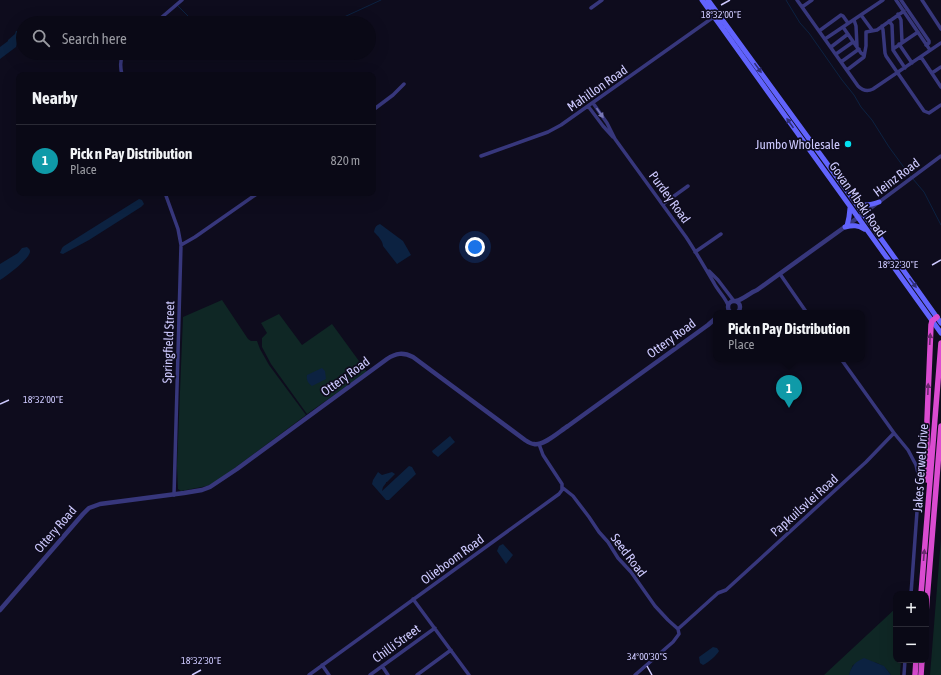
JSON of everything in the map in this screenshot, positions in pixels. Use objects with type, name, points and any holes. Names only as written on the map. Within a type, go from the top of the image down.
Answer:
[{"type":"highway","points":[[926,529],[929,358],[934,319]]},
{"type":"highway","name":"Jakes Gerwel Drive","points":[[921,591],[941,344]]},
{"type":"highway","name":"Jakes Gerwel Drive","points":[[928,591],[941,426]]},
{"type":"highway","points":[[914,675],[916,663]]},
{"type":"highway","points":[[921,675],[922,663]]},
{"type":"main road","name":"Govan Mbeki Road","points":[[702,0],[716,15],[853,200],[934,319],[941,333]]},
{"type":"main road","name":"Govan Mbeki Road","points":[[708,0],[716,15],[867,231],[934,319],[941,323]]},
{"type":"main road","points":[[853,200],[864,205],[871,205],[879,202]]},
{"type":"main road","points":[[846,227],[850,206]]},
{"type":"main road","points":[[846,227],[856,225],[867,231]]},
{"type":"street","points":[[591,8],[602,0]]},
{"type":"street","points":[[797,0],[860,88],[866,90],[873,89],[941,43]]},
{"type":"street","points":[[802,7],[812,0]]},
{"type":"street","points":[[825,39],[883,0]]},
{"type":"street","points":[[896,0],[930,50]]},
{"type":"street","points":[[901,0],[929,41],[929,43],[926,44]]},
{"type":"street","points":[[922,0],[941,28]]},
{"type":"street","points":[[163,16],[181,1]]},
{"type":"street","points":[[847,70],[863,58],[866,50],[866,32],[877,30],[904,11]]},
{"type":"street","points":[[898,14],[901,20],[901,43],[912,63]]},
{"type":"street","name":"Mahillon Road","points":[[481,156],[556,128],[716,15]]},
{"type":"street","points":[[819,31],[841,15],[848,23]]},
{"type":"street","points":[[861,15],[872,30]]},
{"type":"street","points":[[854,20],[858,48]]},
{"type":"street","points":[[889,21],[892,25],[893,48],[905,68]]},
{"type":"street","points":[[882,26],[886,54],[926,112],[929,112],[941,104]]},
{"type":"street","points":[[843,27],[864,55]]},
{"type":"street","points":[[893,48],[918,32]]},
{"type":"street","points":[[830,47],[848,34]]},
{"type":"street","points":[[836,54],[853,42]]},
{"type":"street","points":[[841,62],[858,48]]},
{"type":"street","points":[[921,57],[941,87]]},
{"type":"street","points":[[121,60],[121,72]]},
{"type":"street","points":[[932,73],[941,67]]},
{"type":"street","points":[[376,108],[393,95],[404,84]]},
{"type":"street","name":"Purdey Road","points":[[593,103],[607,123],[615,139]]},
{"type":"street","name":"Purdey Road","points":[[588,106],[615,139],[663,204],[705,267],[728,306]]},
{"type":"street","name":"Heinz Road","points":[[863,214],[941,156]]},
{"type":"street","points":[[663,204],[688,186]]},
{"type":"street","name":"Springfield Street","points":[[166,196],[178,229],[181,245],[174,495]]},
{"type":"street","points":[[181,245],[254,196]]},
{"type":"street","points":[[725,310],[730,303],[757,290],[863,214]]},
{"type":"street","points":[[695,252],[721,234]]},
{"type":"street","name":"Purdey Road","points":[[705,267],[735,301]]},
{"type":"street","points":[[780,274],[805,310]]},
{"type":"street","points":[[738,310],[740,306],[757,290]]},
{"type":"street","points":[[735,301],[740,306]]},
{"type":"street","points":[[728,306],[729,310]]},
{"type":"street","name":"Ottery Road","points":[[0,610],[82,514],[89,508],[100,504],[174,495],[202,490],[213,486],[394,355],[406,354],[413,357],[525,440],[532,444],[538,444],[547,441],[713,321]]},
{"type":"street","name":"Ottery Road","points":[[708,325],[713,322]]},
{"type":"street","points":[[843,362],[894,433],[904,444],[916,464],[919,478],[919,491],[911,591]]},
{"type":"street","name":"Papkuilsvlei Road","points":[[678,629],[718,593],[726,590],[866,462],[894,433]]},
{"type":"street","points":[[538,444],[543,455],[561,481],[563,488]]},
{"type":"street","name":"Olieboom Road","points":[[309,675],[553,500],[563,488]]},
{"type":"street","name":"Seed Road","points":[[563,488],[573,496],[660,612],[678,629]]},
{"type":"street","points":[[413,599],[469,675]]},
{"type":"street","name":"Chilli Street","points":[[370,675],[434,628]]},
{"type":"street","points":[[635,675],[673,642],[678,634],[678,629]]},
{"type":"street","points":[[417,675],[451,650]]},
{"type":"street","points":[[904,675],[905,663]]},
{"type":"street","points":[[322,665],[329,675]]},
{"type":"street","points":[[382,666],[388,675]]},
{"type":"green space","points":[[222,300],[248,339],[251,341],[257,341],[269,365],[306,415],[216,482],[207,486],[181,491],[178,489],[177,466],[183,317]]},
{"type":"green space","points":[[279,314],[302,345],[332,324],[367,372],[307,414],[271,364],[262,347],[262,338],[267,333],[261,323]]},
{"type":"green space","points":[[941,538],[941,675],[930,675]]},
{"type":"green space","points":[[893,611],[893,663],[901,663],[900,675],[891,675],[882,666],[874,662],[869,662],[853,665],[849,675],[824,675]]},
{"type":"water","points":[[16,31],[16,47],[0,59],[0,47],[15,34]]},
{"type":"water","points":[[139,199],[142,200],[144,204],[141,207],[89,240],[63,254],[60,253],[64,246]]},
{"type":"water","points":[[380,224],[403,241],[411,255],[397,264],[374,232],[376,226]]},
{"type":"water","points":[[27,247],[30,252],[25,259],[0,280],[0,264],[18,253],[22,248]]},
{"type":"water","points":[[322,368],[325,371],[326,379],[312,386],[309,384],[307,375]]},
{"type":"water","points":[[450,436],[455,442],[438,457],[432,451]]},
{"type":"water","points":[[409,466],[412,467],[416,474],[389,500],[386,500],[372,484],[378,472],[382,475],[392,472],[395,474],[386,482],[382,491]]},
{"type":"water","points":[[503,544],[513,555],[506,564],[497,551],[499,546]]},
{"type":"water","points":[[713,647],[717,648],[719,651],[718,653],[705,664],[703,665],[700,663],[699,657]]},
{"type":"water","points":[[864,658],[884,666],[891,675],[849,675],[854,664]]},
{"type":"waterway","points":[[346,16],[381,0]]},
{"type":"waterway","points":[[786,0],[800,23],[809,33],[854,95],[911,177]]},
{"type":"waterway","points":[[177,5],[188,16]]},
{"type":"waterway","points":[[913,179],[924,192],[941,225]]},
{"type":"place","name":"Jumbo Wholesale","points":[[848,144]]},
{"type":"place","name":"Pick n Pay Distribution","points":[[789,408]]}]
